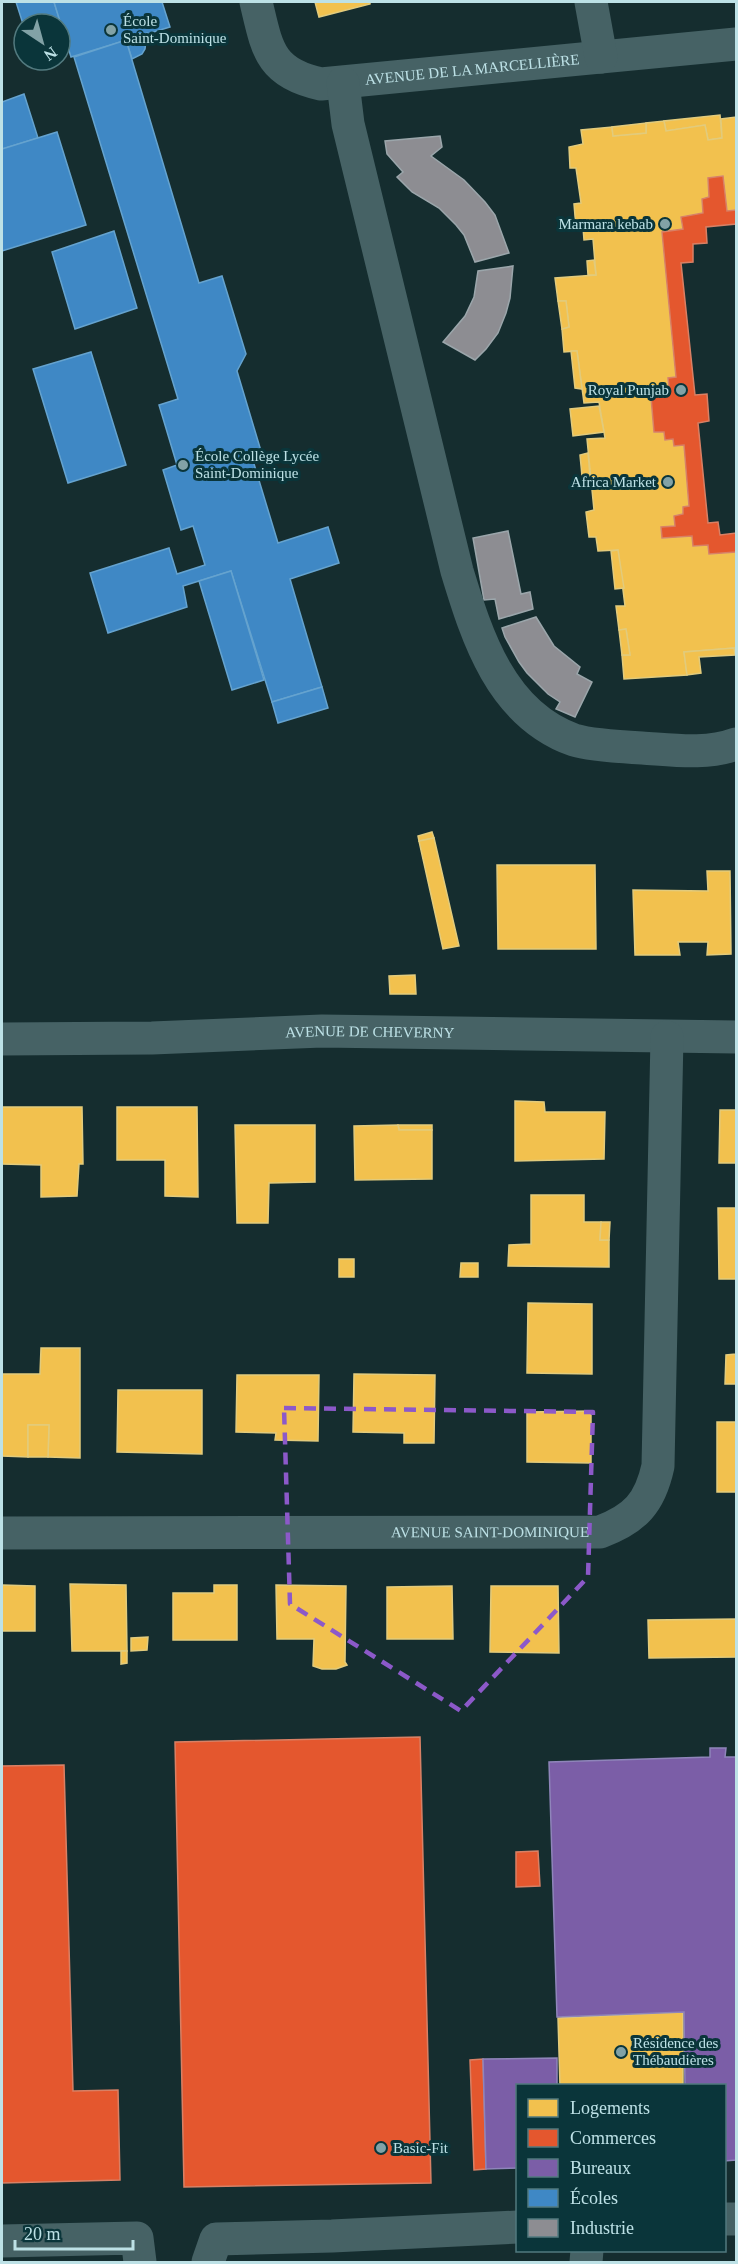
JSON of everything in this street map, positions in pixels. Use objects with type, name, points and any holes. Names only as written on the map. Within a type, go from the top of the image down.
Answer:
[{"type":"street","name":"AVENUE DE LA MARCELLIÈRE","points":[[256,2],[270,51],[277,62],[301,80],[321,84],[736,44]]},
{"type":"street","points":[[591,2],[601,57]]},
{"type":"street","points":[[343,83],[348,124],[457,571],[473,626],[485,653],[505,685],[522,705],[549,727],[575,740],[681,751],[722,749],[736,744]]},
{"type":"street","name":"AVENUE DE CHEVERNY","points":[[2,1039],[152,1038],[322,1031],[736,1037]]},
{"type":"street","name":"AVENUE SAINT-DOMINIQUE","points":[[2,1533],[600,1532],[629,1519],[647,1498],[654,1484],[658,1466],[666,1037]]},
{"type":"street","points":[[208,2262],[216,2239],[516,2227]]},
{"type":"street","points":[[2,2241],[137,2238],[140,2262]]},
{"type":"highlighted area","points":[[284,1408],[593,1412],[588,1577],[461,1711],[290,1604]]},
{"type":"building: Logements","points":[[315,2],[370,2],[370,4],[319,17]]},
{"type":"building: Logements","points":[[720,115],[722,138],[708,140],[705,125],[666,131],[664,121]]},
{"type":"building: Logements","points":[[736,117],[736,210],[727,211],[723,176],[708,178],[709,197],[702,199],[703,213],[681,217],[683,229],[662,232],[676,377],[668,378],[669,387],[661,388],[661,395],[651,397],[654,432],[664,432],[665,440],[673,439],[674,446],[684,445],[689,506],[683,507],[683,514],[674,516],[675,526],[661,527],[662,538],[692,536],[693,546],[708,545],[709,554],[736,552],[736,651],[734,648],[684,652],[687,675],[624,679],[622,655],[630,655],[626,629],[619,630],[616,606],[625,606],[618,550],[598,551],[596,537],[589,537],[586,512],[594,510],[587,439],[605,438],[599,402],[584,403],[577,351],[564,352],[562,329],[569,327],[566,301],[558,301],[555,278],[596,275],[593,239],[584,240],[583,227],[576,228],[574,204],[581,203],[576,168],[570,168],[569,147],[583,144],[581,130],[612,127],[613,136],[646,133],[646,123],[664,121],[666,131],[705,125],[708,140],[722,138],[721,119]]},
{"type":"building: Logements","points":[[646,123],[646,133],[613,136],[612,127]]},
{"type":"building: Logements","points":[[594,260],[596,275],[588,275],[587,261]]},
{"type":"building: Logements","points":[[558,301],[566,301],[569,327],[562,329]]},
{"type":"building: Logements","points":[[571,351],[577,351],[582,389],[575,388]]},
{"type":"building: Logements","points":[[599,406],[604,432],[573,436],[570,409]]},
{"type":"building: Logements","points":[[588,453],[590,476],[582,476],[580,455]]},
{"type":"building: Logements","points":[[618,550],[624,588],[615,589],[611,551]]},
{"type":"building: Logements","points":[[626,629],[630,655],[622,655],[619,630]]},
{"type":"building: Logements","points":[[734,648],[735,655],[699,657],[701,673],[687,675],[684,652]]},
{"type":"building: Logements","points":[[432,832],[434,838],[419,841],[418,836]]},
{"type":"building: Logements","points":[[434,838],[459,946],[443,949],[419,841]]},
{"type":"building: Logements","points":[[497,865],[595,865],[596,949],[498,949]]},
{"type":"building: Logements","points":[[707,871],[730,871],[731,954],[707,955],[708,942],[678,942],[680,955],[635,955],[633,890],[708,891]]},
{"type":"building: Logements","points":[[415,975],[416,994],[390,994],[389,976]]},
{"type":"building: Logements","points":[[515,1101],[544,1102],[545,1112],[605,1112],[604,1159],[515,1161]]},
{"type":"building: Logements","points":[[2,1107],[82,1107],[83,1164],[79,1164],[77,1196],[41,1197],[41,1165],[2,1164]]},
{"type":"building: Logements","points":[[117,1107],[197,1107],[198,1197],[165,1196],[165,1160],[117,1160]]},
{"type":"building: Logements","points":[[720,1110],[736,1110],[736,1163],[719,1163]]},
{"type":"building: Logements","points":[[235,1125],[315,1125],[315,1182],[269,1183],[268,1223],[237,1223]]},
{"type":"building: Logements","points":[[398,1125],[432,1125],[432,1130],[399,1130]]},
{"type":"building: Logements","points":[[398,1125],[399,1130],[432,1130],[432,1179],[355,1180],[354,1126]]},
{"type":"building: Logements","points":[[531,1195],[584,1195],[584,1222],[601,1222],[600,1240],[609,1240],[609,1267],[508,1266],[509,1245],[531,1244]]},
{"type":"building: Logements","points":[[718,1208],[736,1208],[736,1279],[719,1279]]},
{"type":"building: Logements","points":[[601,1222],[610,1222],[609,1240],[600,1240]]},
{"type":"building: Logements","points":[[339,1259],[354,1259],[354,1277],[339,1277]]},
{"type":"building: Logements","points":[[461,1263],[478,1263],[478,1277],[460,1277]]},
{"type":"building: Logements","points":[[528,1303],[592,1304],[592,1374],[527,1373]]},
{"type":"building: Logements","points":[[41,1348],[80,1348],[80,1458],[48,1457],[49,1425],[28,1425],[28,1457],[2,1456],[2,1374],[40,1374]]},
{"type":"building: Logements","points":[[736,1354],[736,1384],[725,1384],[726,1355]]},
{"type":"building: Logements","points":[[354,1374],[435,1375],[434,1443],[404,1443],[404,1433],[353,1432]]},
{"type":"building: Logements","points":[[237,1375],[319,1375],[318,1441],[275,1440],[276,1433],[236,1432]]},
{"type":"building: Logements","points":[[118,1390],[202,1390],[202,1454],[117,1452]]},
{"type":"building: Logements","points":[[591,1411],[591,1463],[527,1462],[527,1412]]},
{"type":"building: Logements","points":[[717,1422],[736,1422],[736,1492],[717,1492]]},
{"type":"building: Logements","points":[[28,1425],[49,1425],[48,1457],[28,1457]]},
{"type":"building: Logements","points":[[70,1584],[126,1585],[127,1651],[72,1651]]},
{"type":"building: Logements","points":[[2,1585],[35,1586],[35,1631],[2,1631]]},
{"type":"building: Logements","points":[[214,1585],[237,1585],[237,1640],[173,1640],[173,1593],[214,1593]]},
{"type":"building: Logements","points":[[276,1585],[346,1586],[345,1662],[347,1665],[336,1669],[322,1669],[313,1666],[314,1639],[277,1639]]},
{"type":"building: Logements","points":[[452,1586],[453,1639],[387,1639],[387,1587]]},
{"type":"building: Logements","points":[[491,1586],[558,1586],[559,1653],[490,1652]]},
{"type":"building: Logements","points":[[736,1619],[736,1657],[649,1658],[648,1620]]},
{"type":"building: Logements","points":[[148,1637],[147,1650],[131,1651],[131,1638]]},
{"type":"building: Logements","points":[[121,1651],[127,1651],[127,1663],[121,1664]]},
{"type":"building: Logements","name":"Résidence des Thébaudières","points":[[683,2012],[683,2084],[560,2084],[558,2018]]},
{"type":"building: Commerces","points":[[723,176],[727,211],[736,210],[736,224],[706,227],[707,243],[693,244],[693,262],[681,263],[695,395],[707,394],[709,421],[698,423],[708,523],[718,522],[720,535],[736,533],[736,552],[709,554],[708,545],[693,546],[692,536],[662,538],[661,527],[675,526],[674,516],[683,514],[683,507],[689,506],[684,445],[674,446],[673,439],[665,440],[664,432],[654,432],[651,397],[661,395],[661,388],[669,387],[668,378],[676,377],[662,232],[683,229],[681,217],[703,213],[702,199],[709,197],[708,178]]},
{"type":"building: Commerces","points":[[420,1737],[431,2183],[184,2187],[175,1742]]},
{"type":"building: Commerces","points":[[64,1765],[73,2091],[118,2090],[120,2180],[2,2183],[2,1766]]},
{"type":"building: Commerces","points":[[538,1851],[540,1886],[516,1887],[516,1852]]},
{"type":"building: Commerces","points":[[483,2059],[486,2169],[474,2170],[470,2060]]},
{"type":"building: Bureaux","points":[[710,1748],[726,1748],[725,1757],[736,1757],[736,2160],[726,2161],[726,2084],[685,2084],[684,2012],[557,2017],[549,1762],[710,1757]]},
{"type":"building: Bureaux","points":[[557,2058],[557,2084],[516,2084],[516,2168],[486,2169],[483,2059]]},
{"type":"building: Écoles","points":[[16,2],[54,2],[57,12],[19,12]]},
{"type":"building: Écoles","name":"École Saint-Dominique","points":[[54,2],[162,2],[170,27],[72,57],[72,12],[57,12]]},
{"type":"building: Écoles","points":[[147,33],[145,49],[142,54],[132,59],[126,40]]},
{"type":"building: Écoles","points":[[126,40],[199,283],[222,276],[246,354],[237,371],[261,451],[251,454],[278,543],[328,527],[339,563],[290,579],[322,687],[272,702],[231,571],[183,586],[187,607],[108,633],[90,573],[169,548],[177,574],[205,565],[193,526],[181,530],[163,470],[177,465],[159,405],[178,399],[74,57]]},
{"type":"building: Écoles","points":[[24,94],[38,138],[2,149],[2,102]]},
{"type":"building: Écoles","points":[[57,132],[86,225],[2,251],[2,149]]},
{"type":"building: Écoles","points":[[114,231],[137,308],[75,329],[52,252]]},
{"type":"building: Écoles","points":[[91,352],[126,465],[68,483],[33,369]]},
{"type":"building: Écoles","points":[[231,571],[264,680],[232,690],[199,581]]},
{"type":"building: Écoles","points":[[322,687],[328,708],[278,723],[272,702]]},
{"type":"building: Industrie","points":[[440,136],[442,147],[431,156],[464,180],[485,202],[495,215],[509,253],[475,262],[464,235],[456,225],[439,208],[412,192],[397,177],[403,172],[387,154],[385,141]]},
{"type":"building: Industrie","points":[[513,266],[506,313],[498,333],[486,349],[475,360],[443,342],[465,316],[474,297],[478,271]]},
{"type":"building: Industrie","points":[[508,531],[521,594],[530,592],[533,609],[499,619],[495,599],[484,600],[473,538]]},
{"type":"building: Industrie","points":[[536,617],[554,646],[580,667],[577,674],[592,682],[575,717],[556,709],[560,702],[548,694],[527,673],[505,637],[502,628]]},
{"type":"place","name":"École Saint-Dominique","points":[[111,30]]},
{"type":"place","name":"Marmara kebab","points":[[665,224]]},
{"type":"place","name":"Royal Punjab","points":[[681,390]]},
{"type":"place","name":"École Collège Lycée Saint-Dominique","points":[[183,465]]},
{"type":"place","name":"Africa Market","points":[[668,482]]},
{"type":"place","name":"Résidence des Thébaudières","points":[[621,2052]]},
{"type":"place","name":"Basic-Fit","points":[[381,2148]]}]
